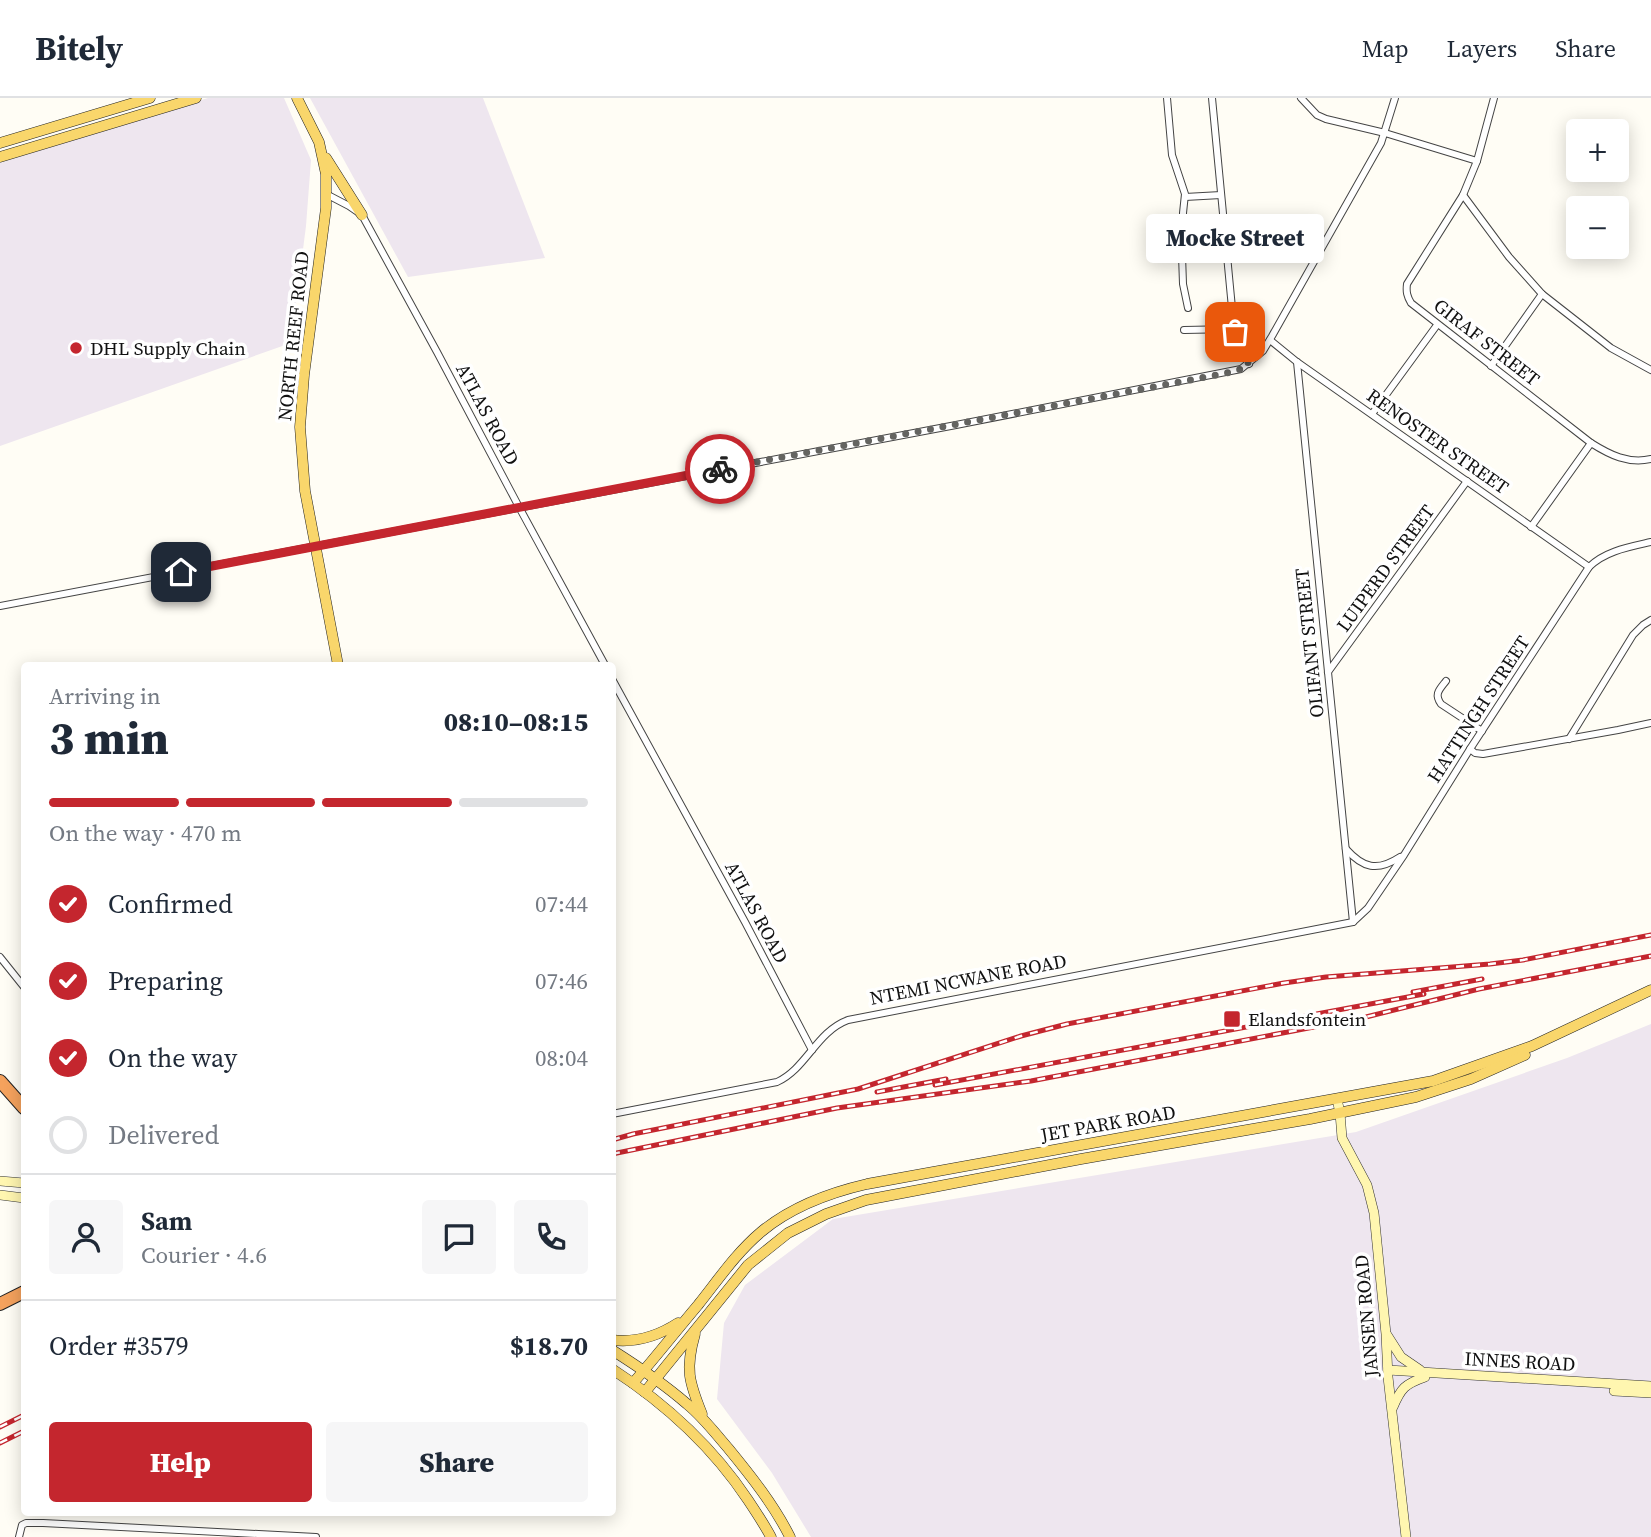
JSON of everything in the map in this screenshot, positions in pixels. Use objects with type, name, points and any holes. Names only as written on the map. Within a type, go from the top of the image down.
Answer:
[{"type":"highway","points":[[0,1081],[21,1105]]},
{"type":"highway","points":[[0,1304],[21,1294]]},
{"type":"main road","points":[[0,143],[150,98]]},
{"type":"main road","points":[[0,157],[196,98]]},
{"type":"main road","name":"NORTH REEF ROAD","points":[[297,98],[316,135],[326,174],[300,427],[305,491],[337,662]]},
{"type":"main road","points":[[322,152],[362,215]]},
{"type":"main road","name":"JET PARK ROAD","points":[[633,1383],[742,1250],[763,1230],[808,1203],[835,1192],[1433,1081],[1532,1046],[1651,990]]},
{"type":"main road","name":"JET PARK ROAD","points":[[645,1392],[748,1265],[788,1233],[848,1205],[1416,1097],[1471,1079],[1651,996]]},
{"type":"main road","points":[[616,1340],[649,1337],[687,1317]]},
{"type":"main road","points":[[698,1327],[690,1356],[689,1376],[704,1420]]},
{"type":"main road","points":[[616,1352],[656,1379],[704,1420],[751,1476],[790,1537]]},
{"type":"main road","points":[[616,1372],[674,1415],[705,1444],[737,1485],[771,1537]]},
{"type":"street","points":[[1167,98],[1172,155],[1185,197],[1182,255],[1183,284],[1188,308]]},
{"type":"street","points":[[1212,98],[1234,329],[1241,352],[1249,364]]},
{"type":"street","points":[[1301,98],[1317,115],[1326,119],[1477,160]]},
{"type":"street","points":[[0,606],[1241,369],[1263,351],[1270,340],[1374,155],[1385,133],[1395,98]]},
{"type":"street","name":"GIRAF STREET","points":[[1494,98],[1477,160],[1463,195],[1407,284],[1407,294],[1411,303],[1591,443],[1625,460],[1651,459]]},
{"type":"street","points":[[326,194],[362,215]]},
{"type":"street","points":[[1185,197],[1222,195]]},
{"type":"street","points":[[1463,195],[1509,257],[1542,294],[1611,348],[1651,370]]},
{"type":"street","name":"ATLAS ROAD","points":[[362,215],[603,662]]},
{"type":"street","points":[[1491,366],[1542,294]]},
{"type":"street","points":[[1372,414],[1437,324]]},
{"type":"street","points":[[1184,330],[1234,329]]},
{"type":"street","name":"RENOSTER STREET","points":[[1270,340],[1297,362],[1589,567]]},
{"type":"street","name":"OLIFANT STREET","points":[[1297,362],[1353,922]]},
{"type":"street","points":[[1531,527],[1591,443]]},
{"type":"street","name":"LUIPERD STREET","points":[[1328,673],[1467,481]]},
{"type":"street","name":"HATTINGH STREET","points":[[1353,922],[1368,908],[1404,855],[1589,567],[1600,557],[1651,542]]},
{"type":"street","points":[[1569,739],[1633,635],[1651,620]]},
{"type":"street","points":[[1446,681],[1436,697],[1441,704],[1482,731]]},
{"type":"street","name":"ATLAS ROAD","points":[[616,685],[751,932],[811,1050]]},
{"type":"street","points":[[1470,749],[1483,754],[1651,723]]},
{"type":"street","points":[[1344,848],[1357,861],[1369,866],[1386,865],[1404,855]]},
{"type":"street","name":"NTEMI NCWANE ROAD","points":[[616,1113],[777,1082],[791,1073],[828,1031],[848,1020],[1353,922]]},
{"type":"street","points":[[0,957],[21,983]]},
{"type":"street","name":"JANSEN ROAD","points":[[1337,1099],[1344,1145],[1367,1185],[1372,1204],[1406,1537]]},
{"type":"street","points":[[0,1181],[21,1183]]},
{"type":"street","points":[[0,1195],[21,1198]]},
{"type":"street","points":[[1386,1334],[1401,1357],[1425,1375],[1409,1383],[1399,1393],[1392,1408]]},
{"type":"street","name":"INNES ROAD","points":[[1388,1373],[1651,1386]]},
{"type":"street","name":"INNES ROAD","points":[[1425,1375],[1651,1393]]},
{"type":"street","points":[[19,1537],[22,1525],[26,1523],[316,1537]]},
{"type":"shaded area","points":[[208,98],[284,98],[311,160],[306,226],[291,343],[0,446],[0,163]]},
{"type":"shaded area","points":[[310,98],[483,98],[545,258],[408,277]]},
{"type":"shaded area","points":[[1651,1024],[1651,1537],[811,1537],[772,1473],[717,1399],[724,1323],[745,1285],[833,1219],[1356,1132],[1567,1058]]},
{"type":"railway","points":[[616,1139],[858,1089],[1021,1036],[1067,1024],[1284,983],[1523,960],[1651,935]]},
{"type":"railway","points":[[616,1153],[837,1108],[1031,1081],[1366,1017],[1479,989],[1651,956]]},
{"type":"railway","points":[[1413,992],[1482,979]]},
{"type":"railway","points":[[935,1085],[1424,994]]},
{"type":"railway","points":[[877,1092],[946,1079]]},
{"type":"railway","points":[[0,1427],[21,1416]]},
{"type":"railway","points":[[0,1443],[21,1432]]},
{"type":"way so far","points":[[720,469],[1232,372],[1249,364],[1241,352],[1235,332]]},
{"type":"place","name":"Mocke Street","points":[[1235,332]]},
{"type":"place","name":"DHL Supply Chain","points":[[76,348]]},
{"type":"place","name":"Elandsfontein","points":[[1232,1019]]},
{"type":"route","points":[[181,572],[720,469]]}]
